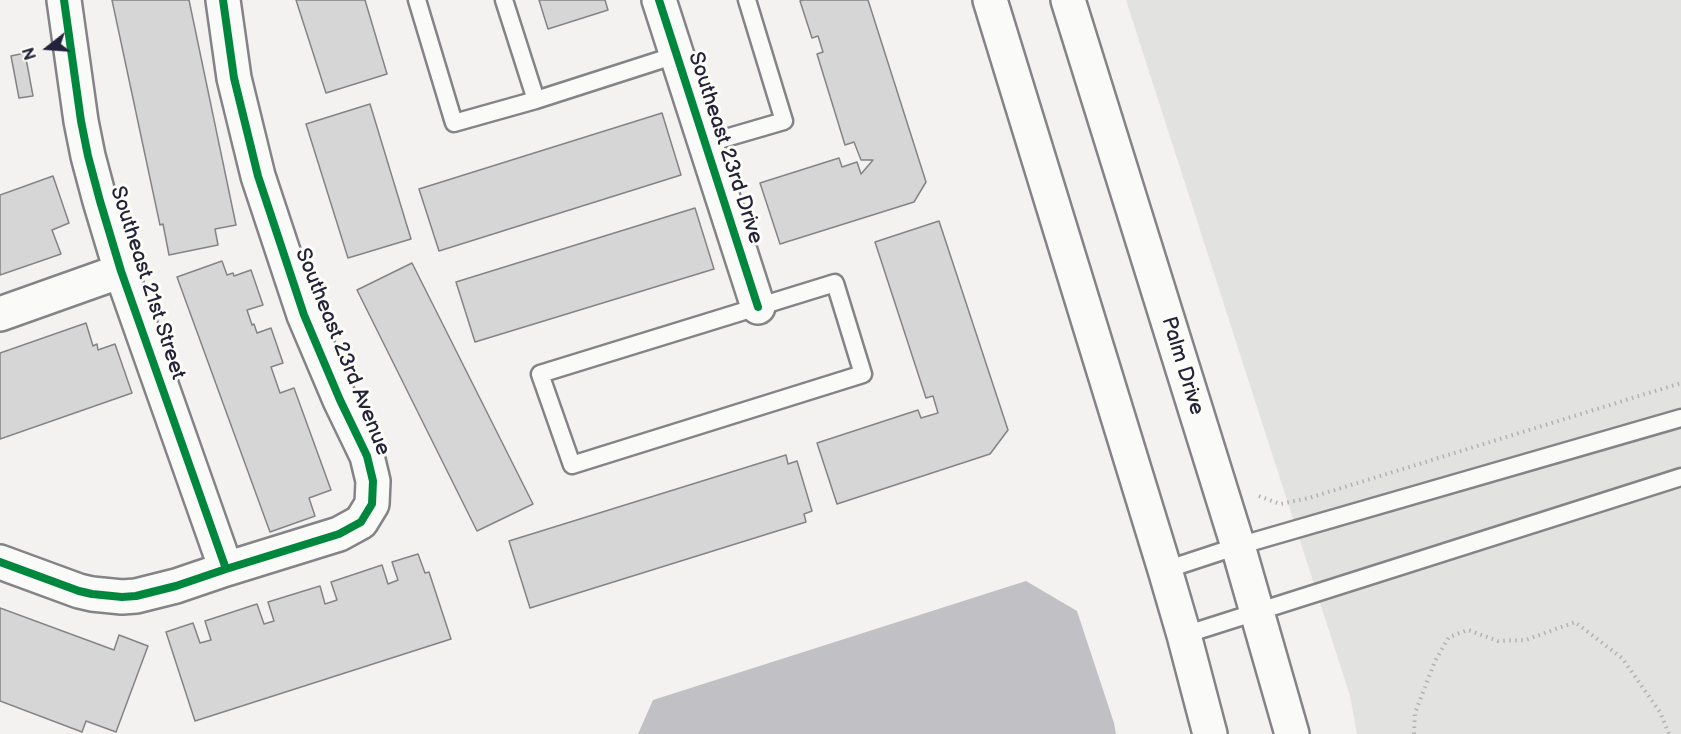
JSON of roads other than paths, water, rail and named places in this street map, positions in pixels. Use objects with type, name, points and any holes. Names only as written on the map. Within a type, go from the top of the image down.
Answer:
[{"type":"street","name":"Southeast 21st Street","points":[[64,0],[88,156],[121,271],[226,569]]},
{"type":"street","name":"Southeast 23rd Avenue","points":[[0,562],[78,591],[106,597],[142,595],[164,590],[352,528],[368,514],[372,504],[373,481],[367,456],[340,400],[304,315],[258,176],[234,78],[223,0]]},
{"type":"street","name":"Southeast 23rd Drive","points":[[659,0],[758,307]]},
{"type":"street","points":[[990,0],[1165,570],[1210,734]]},
{"type":"street","name":"Palm Drive","points":[[1068,0],[1238,546],[1292,734]]},
{"type":"street","points":[[0,314],[121,271]]},
{"type":"lane","points":[[417,0],[454,123],[536,100],[676,54]]},
{"type":"lane","points":[[504,0],[536,100]]},
{"type":"lane","points":[[705,144],[784,121],[747,0]]},
{"type":"lane","points":[[835,283],[863,375],[572,465],[540,374],[758,307],[835,283]]},
{"type":"lane","points":[[1165,570],[1238,546],[1681,418]]},
{"type":"lane","points":[[1184,635],[1681,477]]}]
